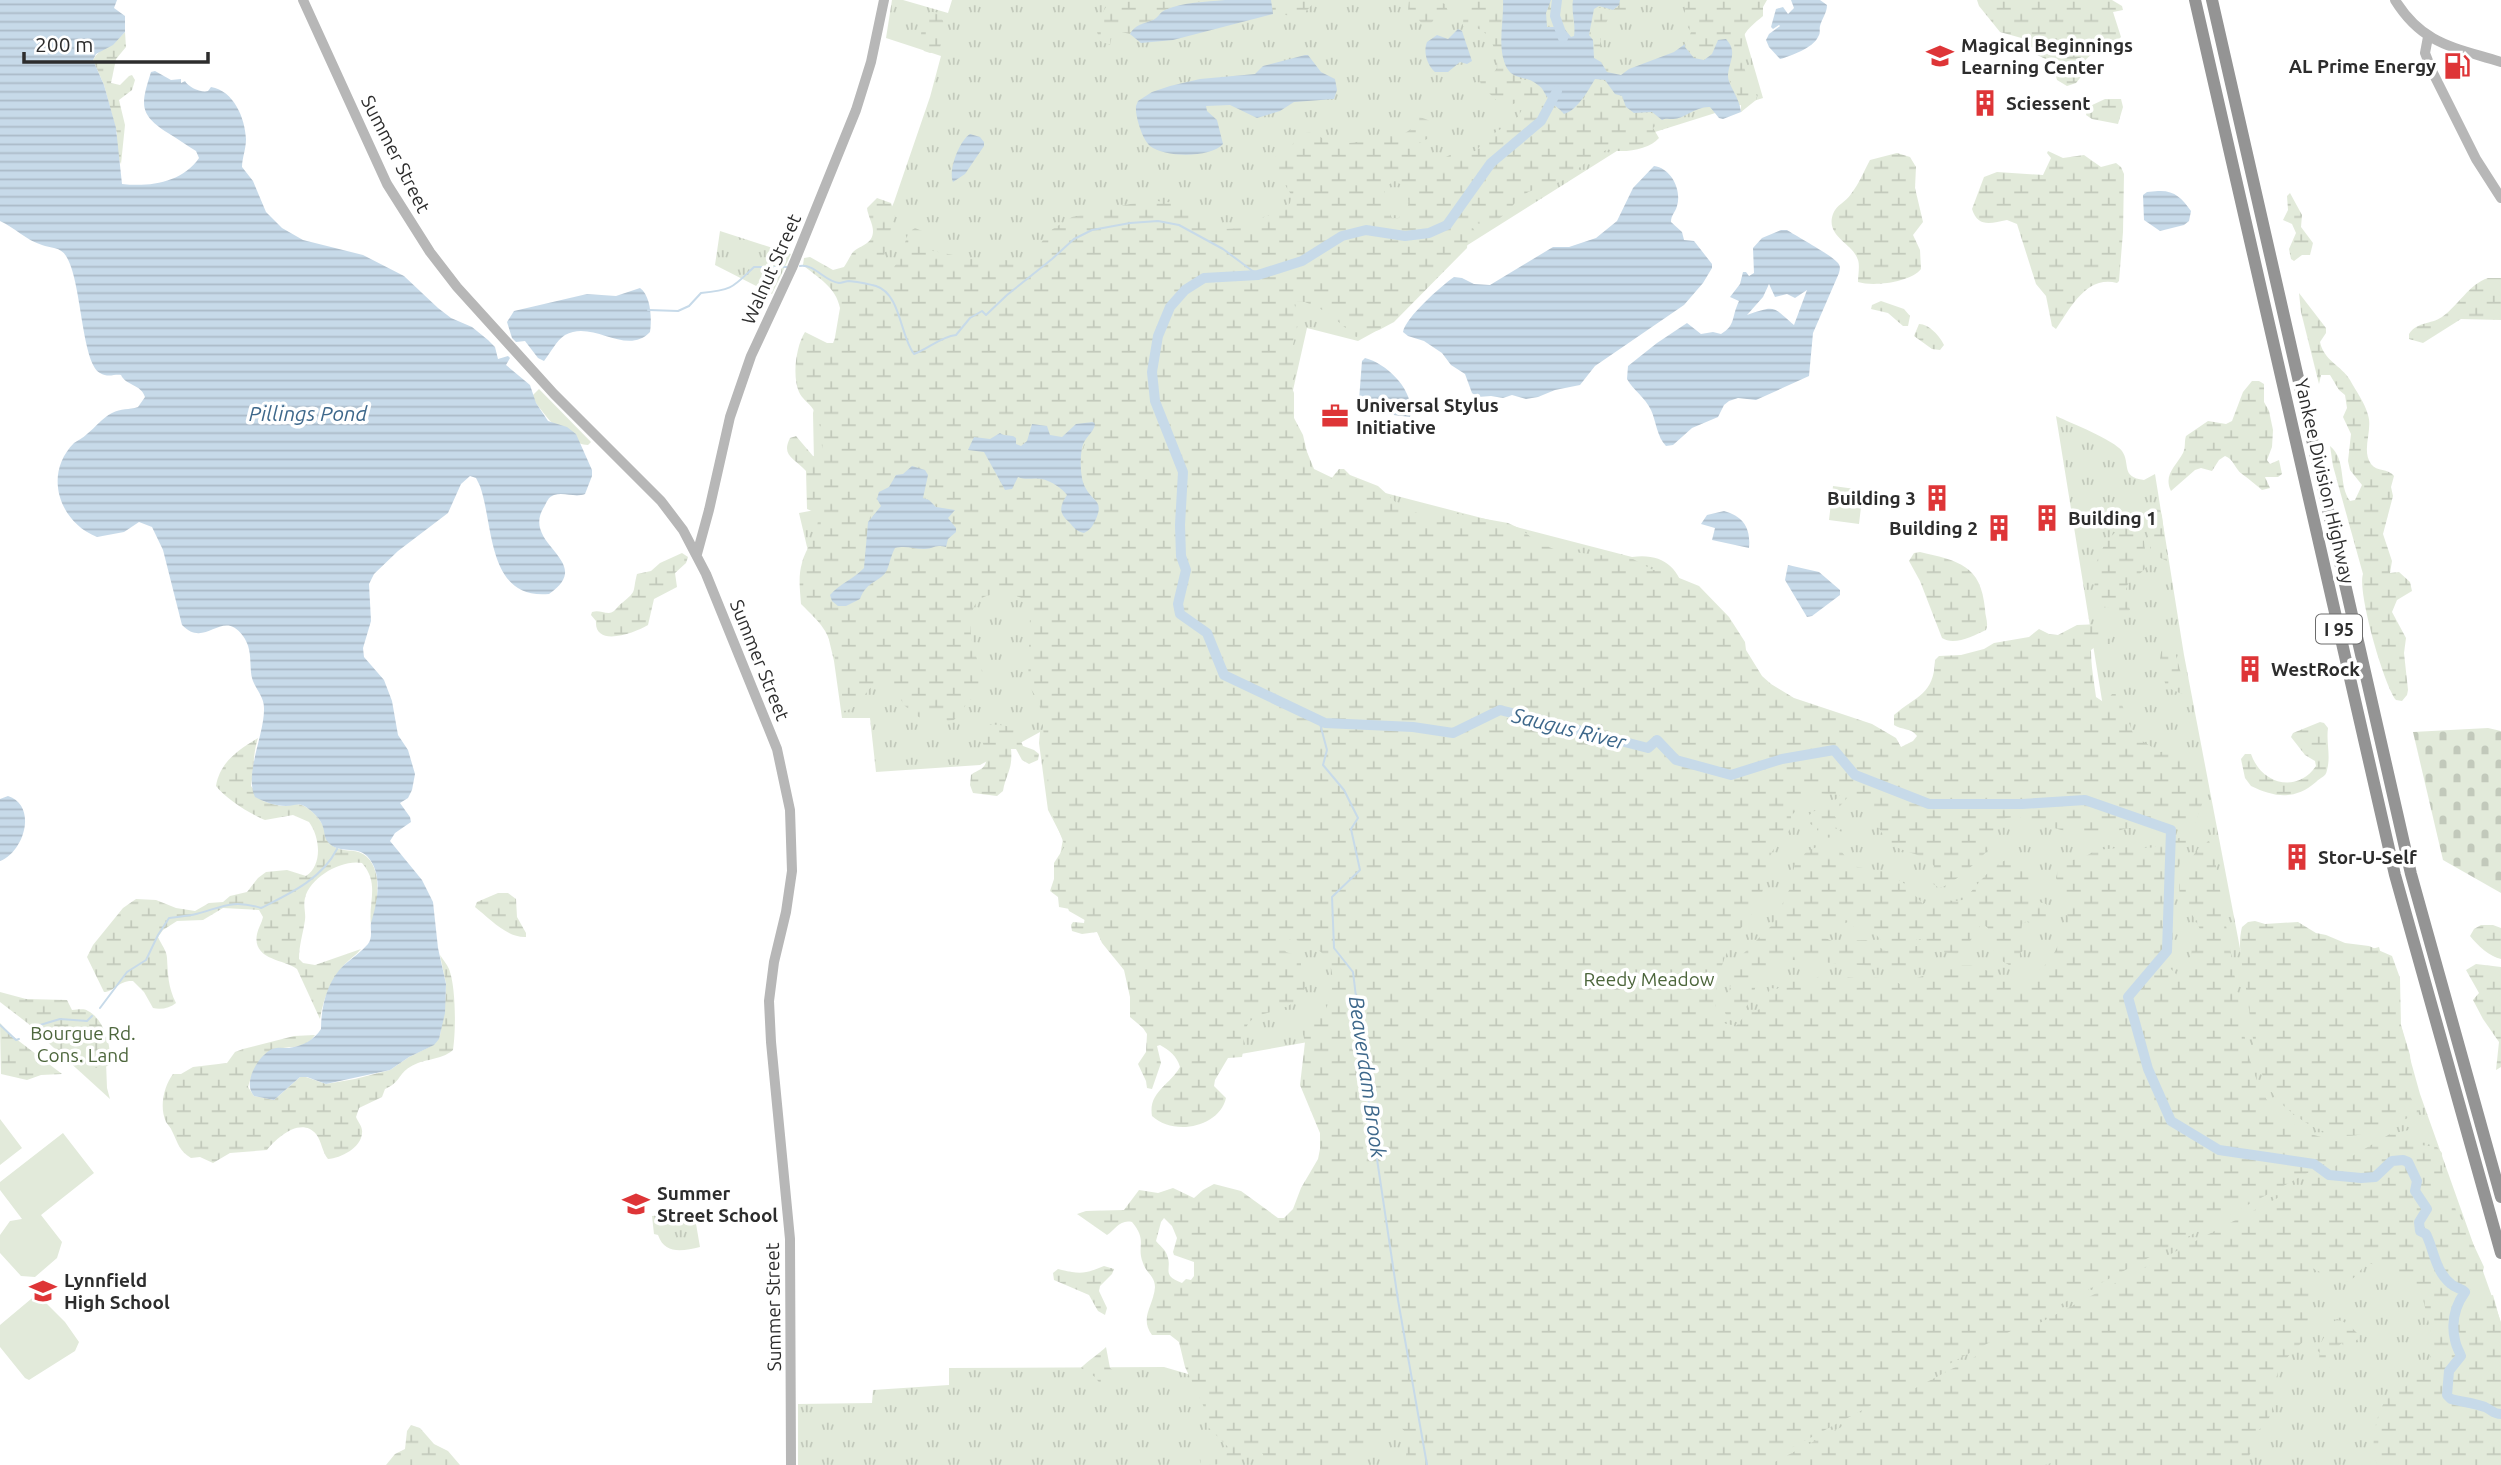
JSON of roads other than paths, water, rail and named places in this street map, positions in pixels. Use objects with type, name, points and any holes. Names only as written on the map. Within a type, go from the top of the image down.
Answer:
[{"type":"highway","name":"Yankee Division Highway","points":[[2195,0],[2392,863],[2501,1253]]},
{"type":"highway","name":"Yankee Division Highway","points":[[2212,0],[2411,874],[2501,1197]]},
{"type":"main road","name":"Summer Street","points":[[303,0],[381,172],[430,253],[554,394],[661,500],[676,519],[697,554],[772,734],[790,810],[791,880],[774,961],[769,1001],[790,1239],[792,1465]]},
{"type":"main road","name":"Walnut Street","points":[[697,554],[730,417],[751,356],[792,268],[856,110],[871,62],[884,0]]},
{"type":"main road","points":[[2395,0],[2408,20],[2428,37],[2501,62]]},
{"type":"main road","points":[[2428,37],[2425,53],[2432,71],[2470,148],[2501,198]]},
{"type":"water","name":"Pillings Pond","points":[[0,0],[117,0],[114,8],[125,16],[125,32],[113,45],[96,54],[93,60],[104,85],[116,128],[122,184],[164,182],[184,173],[199,158],[196,151],[158,126],[147,114],[144,100],[151,72],[155,71],[171,80],[181,79],[181,83],[185,81],[198,90],[208,91],[211,87],[226,94],[237,107],[243,123],[246,139],[242,167],[253,181],[266,212],[282,228],[303,240],[363,255],[404,276],[451,318],[472,327],[495,347],[498,359],[508,356],[510,358],[506,365],[530,385],[536,403],[548,421],[567,427],[576,434],[592,470],[585,494],[552,496],[539,520],[541,532],[562,562],[565,572],[562,582],[549,594],[529,593],[514,585],[504,573],[496,557],[480,486],[476,478],[470,476],[461,484],[448,513],[398,551],[374,574],[369,584],[371,621],[363,648],[364,657],[384,680],[392,701],[398,735],[408,750],[415,774],[408,798],[400,803],[411,822],[395,833],[390,841],[422,880],[433,902],[438,948],[446,984],[445,1013],[439,1039],[434,1045],[390,1070],[326,1084],[300,1077],[274,1100],[254,1096],[251,1091],[253,1070],[267,1052],[274,1048],[303,1044],[321,1029],[322,1012],[329,986],[338,971],[368,944],[370,939],[378,889],[376,871],[363,853],[332,846],[326,839],[320,821],[306,807],[298,804],[278,805],[255,797],[252,788],[253,765],[264,708],[252,678],[248,646],[235,628],[221,626],[199,633],[182,625],[163,550],[152,527],[139,522],[124,532],[97,537],[84,530],[65,509],[58,482],[59,469],[65,455],[74,443],[105,417],[119,410],[138,407],[145,397],[121,375],[108,376],[100,373],[94,366],[85,337],[71,267],[64,253],[31,240],[0,221]]},
{"type":"water","points":[[1225,0],[1271,0],[1273,14],[1173,40],[1141,43],[1130,34],[1137,26],[1155,19],[1172,7]]},
{"type":"water","points":[[1503,0],[1551,0],[1546,13],[1547,27],[1563,27],[1571,37],[1574,36],[1573,0],[1620,0],[1613,10],[1599,6],[1594,9],[1589,35],[1593,40],[1594,58],[1601,62],[1607,72],[1621,75],[1629,69],[1674,52],[1685,44],[1694,58],[1704,60],[1712,54],[1718,40],[1726,39],[1732,48],[1728,79],[1741,112],[1723,119],[1710,107],[1705,107],[1677,118],[1662,120],[1652,112],[1634,113],[1626,107],[1622,96],[1615,94],[1605,80],[1595,79],[1578,104],[1564,114],[1540,86],[1514,75],[1507,68],[1501,47]]},
{"type":"water","points":[[1791,0],[1820,0],[1827,8],[1819,34],[1812,45],[1780,59],[1766,40],[1769,34],[1780,26],[1773,29],[1771,27],[1776,9],[1783,7],[1788,14],[1794,8]]},
{"type":"water","points":[[1458,29],[1462,31],[1472,61],[1467,64],[1460,62],[1448,72],[1435,72],[1427,58],[1427,42],[1437,35],[1448,39]]},
{"type":"water","points":[[1308,55],[1321,72],[1335,79],[1337,90],[1334,99],[1294,102],[1280,111],[1257,118],[1230,105],[1206,106],[1207,111],[1217,120],[1223,144],[1209,152],[1188,155],[1166,153],[1150,146],[1144,138],[1136,106],[1138,101],[1152,92],[1200,79],[1255,74],[1263,66]]},
{"type":"water","points":[[970,134],[980,137],[984,146],[965,174],[953,182],[952,171],[956,156]]},
{"type":"water","points":[[1654,166],[1670,175],[1678,193],[1671,222],[1682,232],[1684,240],[1694,241],[1712,264],[1712,268],[1684,305],[1595,366],[1580,385],[1526,399],[1512,395],[1503,398],[1477,397],[1472,393],[1465,374],[1451,365],[1442,353],[1403,332],[1417,311],[1454,277],[1474,284],[1490,285],[1553,247],[1569,247],[1596,238],[1617,221],[1633,188]]},
{"type":"water","points":[[2158,191],[2173,193],[2181,199],[2191,211],[2189,221],[2184,225],[2160,231],[2144,220],[2143,195]]},
{"type":"water","points":[[1787,230],[1828,255],[1840,266],[1813,333],[1809,376],[1756,400],[1738,398],[1729,401],[1718,417],[1692,428],[1673,445],[1666,446],[1648,405],[1627,379],[1628,366],[1687,323],[1701,334],[1721,334],[1726,331],[1739,301],[1730,297],[1740,284],[1743,272],[1749,276],[1754,273],[1753,248],[1762,238]],"holes":[[[1769,284],[1775,297],[1787,294],[1795,298],[1807,290],[1794,325],[1773,309],[1747,315],[1763,297]]]},
{"type":"water","points":[[640,288],[649,302],[651,321],[650,332],[641,339],[620,340],[587,331],[576,331],[562,337],[544,361],[538,358],[525,341],[516,342],[512,338],[507,322],[514,311],[587,294],[616,296]]},
{"type":"water","points":[[1365,358],[1383,366],[1398,380],[1409,398],[1410,417],[1370,412],[1359,400],[1362,361]]},
{"type":"water","points":[[1093,422],[1094,427],[1082,448],[1081,468],[1085,487],[1099,509],[1093,525],[1084,533],[1075,529],[1063,516],[1061,506],[1067,495],[1060,488],[1042,479],[1018,477],[1012,489],[1005,490],[984,452],[968,450],[974,437],[990,439],[1000,433],[1016,438],[1016,444],[1021,446],[1027,441],[1032,424],[1047,426],[1050,435],[1062,437],[1076,424]]},
{"type":"water","points":[[912,466],[925,470],[928,475],[923,498],[936,507],[955,510],[948,518],[956,532],[948,539],[946,547],[895,548],[887,570],[866,588],[860,599],[846,606],[838,606],[830,595],[864,568],[868,522],[881,506],[877,499],[879,492],[889,487],[896,475],[903,474]]},
{"type":"water","points":[[1724,511],[1736,516],[1744,524],[1749,534],[1749,548],[1712,540],[1715,528],[1701,524],[1707,515]]},
{"type":"water","points":[[1788,565],[1819,572],[1840,590],[1840,595],[1807,617],[1785,580]]},
{"type":"water","points":[[8,796],[17,801],[23,809],[24,829],[16,848],[0,861],[0,799]]},
{"type":"waterway","name":"Saugus River","points":[[1557,0],[1555,16],[1563,38]]},
{"type":"waterway","name":"Saugus River","points":[[1557,91],[1541,121],[1491,163],[1447,225],[1429,233],[1405,236],[1366,230],[1342,236],[1302,261],[1258,275],[1204,278],[1185,290],[1170,307],[1158,336],[1152,372],[1155,401],[1183,472],[1180,525],[1181,556],[1186,570],[1178,604],[1180,614],[1207,633],[1224,675],[1325,723],[1413,727],[1453,733],[1500,710],[1648,748],[1657,740],[1676,760],[1731,775],[1782,759],[1834,750],[1855,775],[1929,804],[2022,804],[2085,800],[2171,830],[2167,951],[2128,997],[2148,1069],[2171,1121],[2219,1150],[2314,1164],[2329,1175],[2375,1177],[2392,1161],[2408,1162],[2417,1181],[2415,1191],[2427,1209],[2419,1222],[2420,1231],[2426,1234],[2438,1267],[2446,1279],[2465,1292],[2456,1309],[2454,1321],[2455,1340],[2461,1356],[2449,1371],[2447,1395],[2451,1399],[2501,1414]]},
{"type":"waterway","points":[[800,266],[810,268],[834,282],[863,283],[884,290],[891,297],[914,354],[956,335],[970,318],[982,311],[986,315],[1074,239],[1092,230],[1158,221],[1179,225],[1223,249],[1258,275]]},
{"type":"waterway","points":[[648,310],[678,311],[689,306],[701,293],[732,286],[754,267],[787,267]]},
{"type":"waterway","name":"Beaverdam Brook","points":[[1319,720],[1327,750],[1323,765],[1344,790],[1358,818],[1351,829],[1360,870],[1332,897],[1334,948],[1353,972],[1370,1112],[1398,1300],[1427,1465]]},
{"type":"waterway","points":[[100,1008],[127,972],[146,960],[169,918],[235,904],[261,908],[314,877],[331,860],[337,849]]},
{"type":"waterway","points":[[30,1028],[60,1019],[87,1021],[92,1016]]},
{"type":"waterway","points":[[0,1025],[16,1040],[19,1039]]},
{"type":"place","name":"Magical Beginnings Learning Center","points":[[1940,56]]},
{"type":"place","name":"AL Prime Energy","points":[[2457,66]]},
{"type":"place","name":"Sciessent","points":[[1985,103]]},
{"type":"place","name":"Universal Stylus Initiative","points":[[1335,416]]},
{"type":"place","name":"Building 3","points":[[1937,498]]},
{"type":"place","name":"Building 1","points":[[2047,518]]},
{"type":"place","name":"Building 2","points":[[1999,528]]},
{"type":"place","name":"WestRock","points":[[2250,669]]},
{"type":"place","name":"Stor-U-Self","points":[[2297,857]]},
{"type":"place","name":"Summer Street School","points":[[636,1204]]},
{"type":"place","name":"Lynnfield High School","points":[[43,1291]]},
{"type":"park label","name":"Reedy Meadow","points":[[1649,979]]},
{"type":"park label","name":"Bourgue Rd. Cons. Land","points":[[83,1044]]}]
